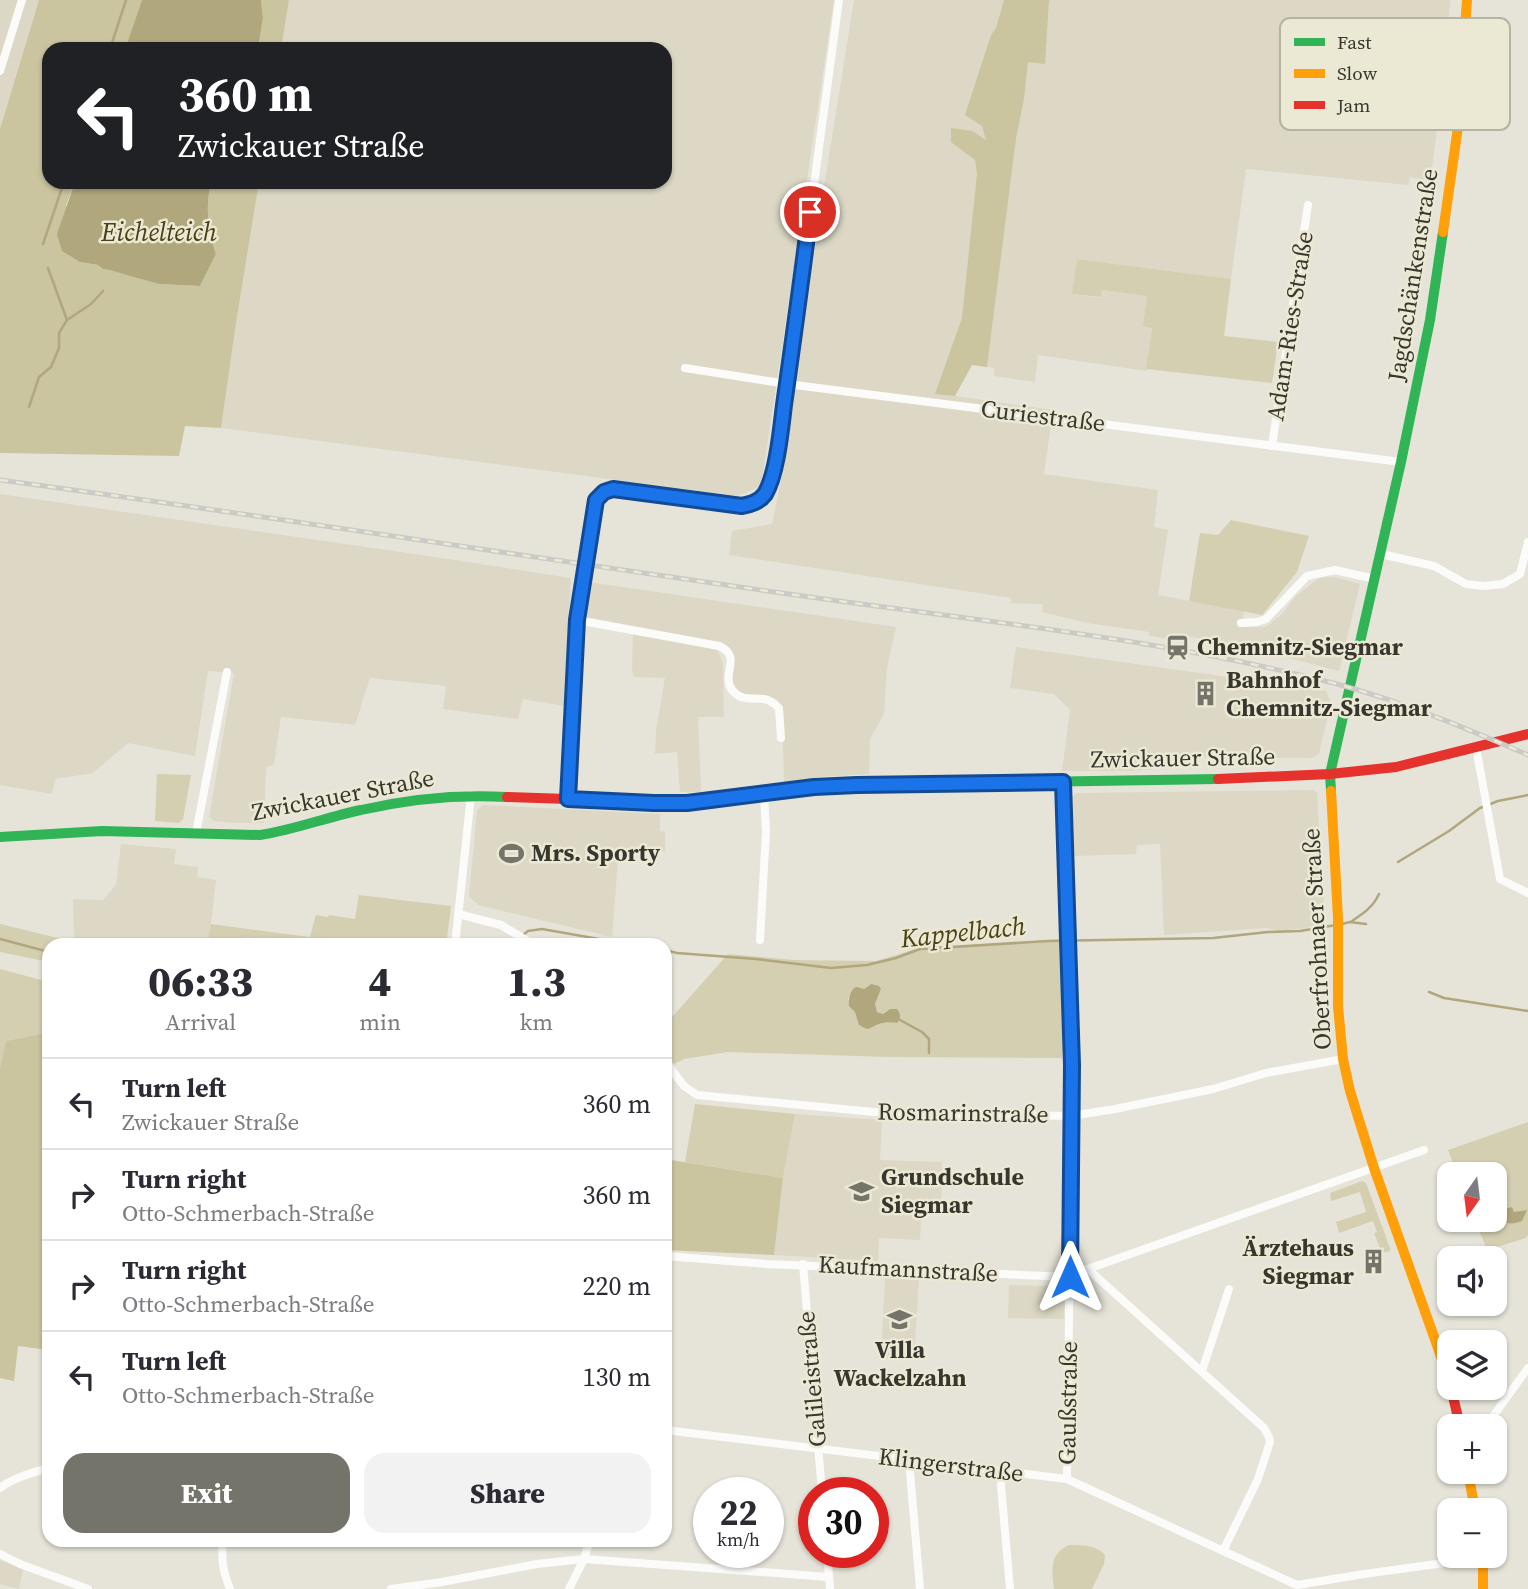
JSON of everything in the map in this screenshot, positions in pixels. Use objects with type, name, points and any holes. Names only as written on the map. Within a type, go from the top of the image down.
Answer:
[{"type":"main road","name":"Jagdschänkenstraße","points":[[1467,18],[1468,0]]},
{"type":"main road","name":"Jagdschänkenstraße","points":[[1330,774],[1381,554],[1430,320],[1457,130]]},
{"type":"main road","name":"Zwickauer Straße","points":[[0,837],[102,831],[239,835],[270,833],[359,810],[414,800],[471,794],[687,803],[814,787],[857,785],[1245,779],[1330,774],[1396,767],[1528,734]]},
{"type":"main road","name":"Oberfrohnaer Straße","points":[[1330,774],[1338,923],[1338,1006],[1343,1059],[1374,1168],[1437,1344]]},
{"type":"main road","points":[[1483,1568],[1483,1589]]},
{"type":"street","points":[[0,71],[22,0]]},
{"type":"street","points":[[568,799],[577,620],[596,500],[604,492],[613,489],[742,506],[761,498],[771,482],[787,384],[839,0]]},
{"type":"street","name":"Adam-Ries-Straße","points":[[1272,446],[1308,205]]},
{"type":"street","name":"Curiestraße","points":[[685,368],[787,384],[1401,462]]},
{"type":"street","points":[[1381,554],[1434,566],[1466,584],[1483,586],[1503,584],[1520,574],[1528,542]]},
{"type":"street","points":[[1241,623],[1266,619],[1307,576],[1335,570],[1375,579]]},
{"type":"street","points":[[577,620],[725,648],[731,657],[729,684],[732,690],[744,699],[763,699],[779,708],[781,738]]},
{"type":"street","points":[[196,833],[227,672]]},
{"type":"street","points":[[1476,747],[1500,879],[1528,892]]},
{"type":"street","name":"Gaußstraße","points":[[1063,782],[1072,1054],[1067,1479]]},
{"type":"street","points":[[456,938],[471,794]]},
{"type":"street","points":[[760,940],[766,831],[764,794]]},
{"type":"street","points":[[458,914],[501,925],[523,938]]},
{"type":"street","name":"Rosmarinstraße","points":[[672,1069],[684,1086],[698,1095],[874,1112],[1071,1116],[1343,1059]]},
{"type":"street","name":"Kaufmannstraße","points":[[672,1257],[767,1264],[1070,1277],[1424,1150]]},
{"type":"street","name":"Galileistraße","points":[[803,1265],[821,1477]]},
{"type":"street","points":[[1088,1269],[1236,1402],[1264,1428],[1269,1437],[1270,1442],[1258,1479],[1223,1551]]},
{"type":"street","points":[[1202,1371],[1229,1289]]},
{"type":"street","points":[[1495,1414],[1528,1368]]},
{"type":"street","name":"Klingerstraße","points":[[672,1431],[1067,1479],[1297,1587],[1437,1564]]},
{"type":"street","points":[[909,1460],[920,1589]]},
{"type":"street","points":[[0,1488],[42,1470]]},
{"type":"street","points":[[1003,1472],[1001,1485],[1010,1589]]},
{"type":"street","points":[[223,1547],[224,1574],[230,1589]]},
{"type":"street","points":[[569,1589],[588,1547]]},
{"type":"street","points":[[0,1554],[88,1589]]},
{"type":"street","points":[[391,1589],[537,1564],[584,1559],[829,1577]]},
{"type":"street","points":[[828,1568],[830,1589]]},
{"type":"shaded area","points":[[0,0],[39,0],[0,129]]},
{"type":"shaded area","points":[[39,0],[142,0],[127,42],[42,42],[42,189],[72,189],[66,205],[80,262],[159,284],[200,286],[216,254],[208,218],[210,189],[258,189],[221,428],[185,426],[179,456],[0,453],[0,129]]},
{"type":"shaded area","points":[[261,0],[289,0],[282,42],[259,42],[263,18]]},
{"type":"shaded area","points":[[289,0],[834,0],[761,486],[738,496],[221,428],[258,189],[672,189],[672,42],[282,42]]},
{"type":"shaded area","points":[[854,0],[1450,0],[1449,18],[1280,18],[1280,130],[1437,130],[1431,175],[1425,180],[1410,177],[1408,185],[1246,169],[1231,279],[1077,259],[1073,294],[1101,298],[1102,290],[1148,296],[1144,325],[1152,327],[1146,371],[1038,355],[1035,382],[994,376],[994,368],[987,367],[1015,138],[998,137],[956,396],[1053,410],[1044,474],[1158,490],[1154,527],[1168,530],[1158,595],[1244,611],[1241,627],[1266,627],[1282,614],[1296,596],[1319,578],[1335,577],[1360,584],[1339,671],[1269,653],[1225,648],[1225,642],[1178,635],[1176,640],[1149,636],[1149,632],[1087,623],[1042,612],[1043,604],[1011,603],[1011,598],[729,555],[732,531],[772,524],[784,466]]},
{"type":"shaded area","points":[[1004,0],[1049,0],[1045,64],[1028,62],[987,367],[972,365],[955,396],[935,394],[962,318],[977,174],[975,160],[951,142],[951,128],[972,131],[986,140],[982,126],[965,115]]},
{"type":"shaded area","points":[[1077,259],[1231,279],[1224,336],[1278,342],[1272,383],[1146,369],[1152,328],[1143,326],[1147,296],[1102,290],[1101,297],[1072,294]]},
{"type":"shaded area","points":[[0,494],[571,578],[564,706],[523,699],[518,719],[443,709],[446,686],[370,678],[355,725],[281,717],[274,764],[266,768],[264,823],[214,821],[209,817],[234,673],[208,671],[195,756],[128,743],[93,773],[55,779],[52,794],[0,785]]},
{"type":"shaded area","points":[[1231,520],[1309,536],[1297,572],[1262,615],[1189,601],[1200,533],[1218,535]]},
{"type":"shaded area","points":[[589,582],[896,627],[887,668],[884,714],[870,739],[869,774],[784,782],[782,707],[776,699],[766,695],[741,695],[733,689],[733,652],[723,643],[585,617]]},
{"type":"shaded area","points":[[633,633],[718,650],[723,664],[724,717],[698,717],[701,792],[680,792],[677,752],[655,754],[665,678],[634,677]]},
{"type":"shaded area","points":[[1016,647],[1326,691],[1331,703],[1319,754],[1312,758],[1199,757],[1180,767],[1132,771],[1062,771],[1070,710],[1054,694],[1010,688]]},
{"type":"shaded area","points":[[157,774],[191,775],[183,819],[179,823],[155,821]]},
{"type":"shaded area","points":[[1314,790],[1317,793],[1325,922],[1305,928],[1164,935],[1160,844],[1137,845],[1136,854],[1073,856],[1072,797],[1076,793]]},
{"type":"shaded area","points":[[483,805],[660,814],[660,831],[665,832],[665,852],[619,849],[612,937],[478,905],[469,896],[477,810]]},
{"type":"shaded area","points":[[121,844],[176,849],[174,864],[198,867],[197,877],[216,880],[208,938],[74,938],[73,899],[103,900],[116,885]]},
{"type":"shaded area","points":[[359,895],[451,906],[447,938],[208,938],[211,924],[310,937],[316,915],[355,919]]},
{"type":"shaded area","points":[[0,924],[56,938],[42,938],[42,961],[0,952]]},
{"type":"shaded area","points":[[1065,939],[1062,1058],[888,1057],[728,1052],[684,1059],[674,1064],[672,1062],[672,1017],[728,954],[794,960],[876,961],[919,948]],"holes":[[[869,985],[881,989],[875,1004],[877,1012],[883,1014],[888,1010],[899,1010],[899,1020],[895,1023],[870,1022],[854,1010],[848,999],[852,990],[864,989]]]},
{"type":"shaded area","points":[[0,969],[42,980],[42,1033],[6,1041],[0,1068]]},
{"type":"shaded area","points":[[42,1033],[42,1349],[18,1346],[14,1381],[0,1378],[0,1068],[6,1041]]},
{"type":"shaded area","points":[[695,1104],[795,1114],[783,1178],[685,1162]]},
{"type":"shaded area","name":"Grundschule Siegmar","points":[[795,1114],[882,1120],[880,1160],[942,1162],[941,1206],[922,1206],[920,1240],[879,1238],[878,1261],[774,1255],[783,1178]]},
{"type":"shaded area","points":[[1528,1122],[1526,1238],[1500,1246],[1485,1246],[1480,1232],[1507,1232],[1507,1162],[1452,1162],[1448,1150]]},
{"type":"shaded area","points":[[672,1160],[783,1178],[774,1255],[672,1250]]},
{"type":"shaded area","points":[[1362,1181],[1366,1183],[1390,1251],[1382,1253],[1374,1233],[1377,1232],[1373,1221],[1339,1233],[1336,1222],[1366,1212],[1360,1192],[1331,1201],[1330,1193]]},
{"type":"shaded area","name":"Villa Wackelzahn","points":[[885,1278],[919,1280],[914,1360],[881,1358]]},
{"type":"shaded area","points":[[1009,1285],[1053,1286],[1065,1291],[1064,1319],[1008,1318]]},
{"type":"shaded area","points":[[1069,1545],[1093,1547],[1105,1555],[1104,1564],[1092,1589],[1054,1589],[1053,1563],[1058,1553]]},
{"type":"shaded area","points":[[0,1560],[23,1569],[19,1589],[0,1584]]},
{"type":"water","points":[[142,0],[261,0],[263,18],[259,42],[127,42]]},
{"type":"water","name":"Eichelteich","points":[[73,189],[210,189],[208,218],[216,254],[200,286],[159,284],[80,262],[62,251],[57,234]]},
{"type":"water","points":[[871,984],[881,989],[875,1004],[877,1012],[883,1014],[890,1009],[897,1009],[900,1016],[897,1023],[878,1024],[867,1029],[859,1025],[855,1012],[849,1006],[850,995],[856,987],[864,989]]},
{"type":"water","points":[[1512,1207],[1514,1212],[1527,1210],[1522,1221],[1510,1223],[1507,1222],[1507,1208]]},
{"type":"waterway","points":[[112,42],[126,0]]},
{"type":"waterway","points":[[43,244],[62,189]]},
{"type":"waterway","points":[[48,268],[67,320]]},
{"type":"waterway","points":[[29,407],[39,377],[51,367],[59,348],[59,333],[67,320],[91,304],[103,291]]},
{"type":"waterway","points":[[1398,862],[1449,831],[1480,808],[1528,795]]},
{"type":"waterway","points":[[1352,921],[1371,906],[1379,894]]},
{"type":"waterway","name":"Kappelbach","points":[[1342,924],[1366,924]]},
{"type":"waterway","name":"Kappelbach","points":[[672,952],[831,968],[867,965],[920,949],[1048,941],[1213,938],[1300,931],[1336,925]]},
{"type":"waterway","name":"Kappelbach","points":[[520,938],[528,931],[542,929],[593,938]]},
{"type":"waterway","name":"Kappelbach","points":[[0,939],[42,950]]},
{"type":"waterway","points":[[1429,992],[1444,998],[1528,1011]]},
{"type":"waterway","points":[[900,1020],[929,1039],[929,1053]]},
{"type":"railway","points":[[0,480],[1061,631],[1200,654],[1362,691],[1434,716],[1528,755]]},
{"type":"traffic: fast","points":[[1331,791],[1330,774],[1401,462],[1430,320],[1443,232]]},
{"type":"traffic: fast","points":[[752,795],[857,785],[1218,779]]},
{"type":"traffic: fast","points":[[0,837],[102,831],[260,835],[397,803],[452,797],[507,797]]},
{"type":"traffic: slow","points":[[1466,18],[1467,0]]},
{"type":"traffic: slow","points":[[1443,232],[1458,130]]},
{"type":"traffic: slow","points":[[1331,791],[1338,918],[1338,1006],[1343,1059],[1374,1168],[1437,1345]]},
{"type":"traffic: slow","points":[[1470,1484],[1473,1498]]},
{"type":"traffic: slow","points":[[1483,1568],[1483,1589]]},
{"type":"traffic: jam","points":[[1218,779],[1330,774],[1396,767],[1528,734]]},
{"type":"traffic: jam","points":[[507,797],[687,803],[752,795]]},
{"type":"traffic: jam","points":[[1454,1400],[1457,1414]]},
{"type":"place","name":"Chemnitz-Siegmar","points":[[1177,647]]},
{"type":"place","name":"Bahnhof Chemnitz-Siegmar","points":[[1206,694]]},
{"type":"place","name":"Mrs. Sporty","points":[[511,853]]},
{"type":"place","name":"Grundschule Siegmar","points":[[861,1191]]},
{"type":"place","name":"Ärztehaus Siegmar","points":[[1374,1262]]},
{"type":"place","name":"Villa Wackelzahn","points":[[900,1319]]},
{"type":"route","points":[[810,212],[781,430],[771,482],[766,492],[754,503],[742,506],[613,489],[604,492],[596,500],[577,620],[568,799],[687,803],[814,787],[1063,782],[1072,1065],[1070,1277]]}]
